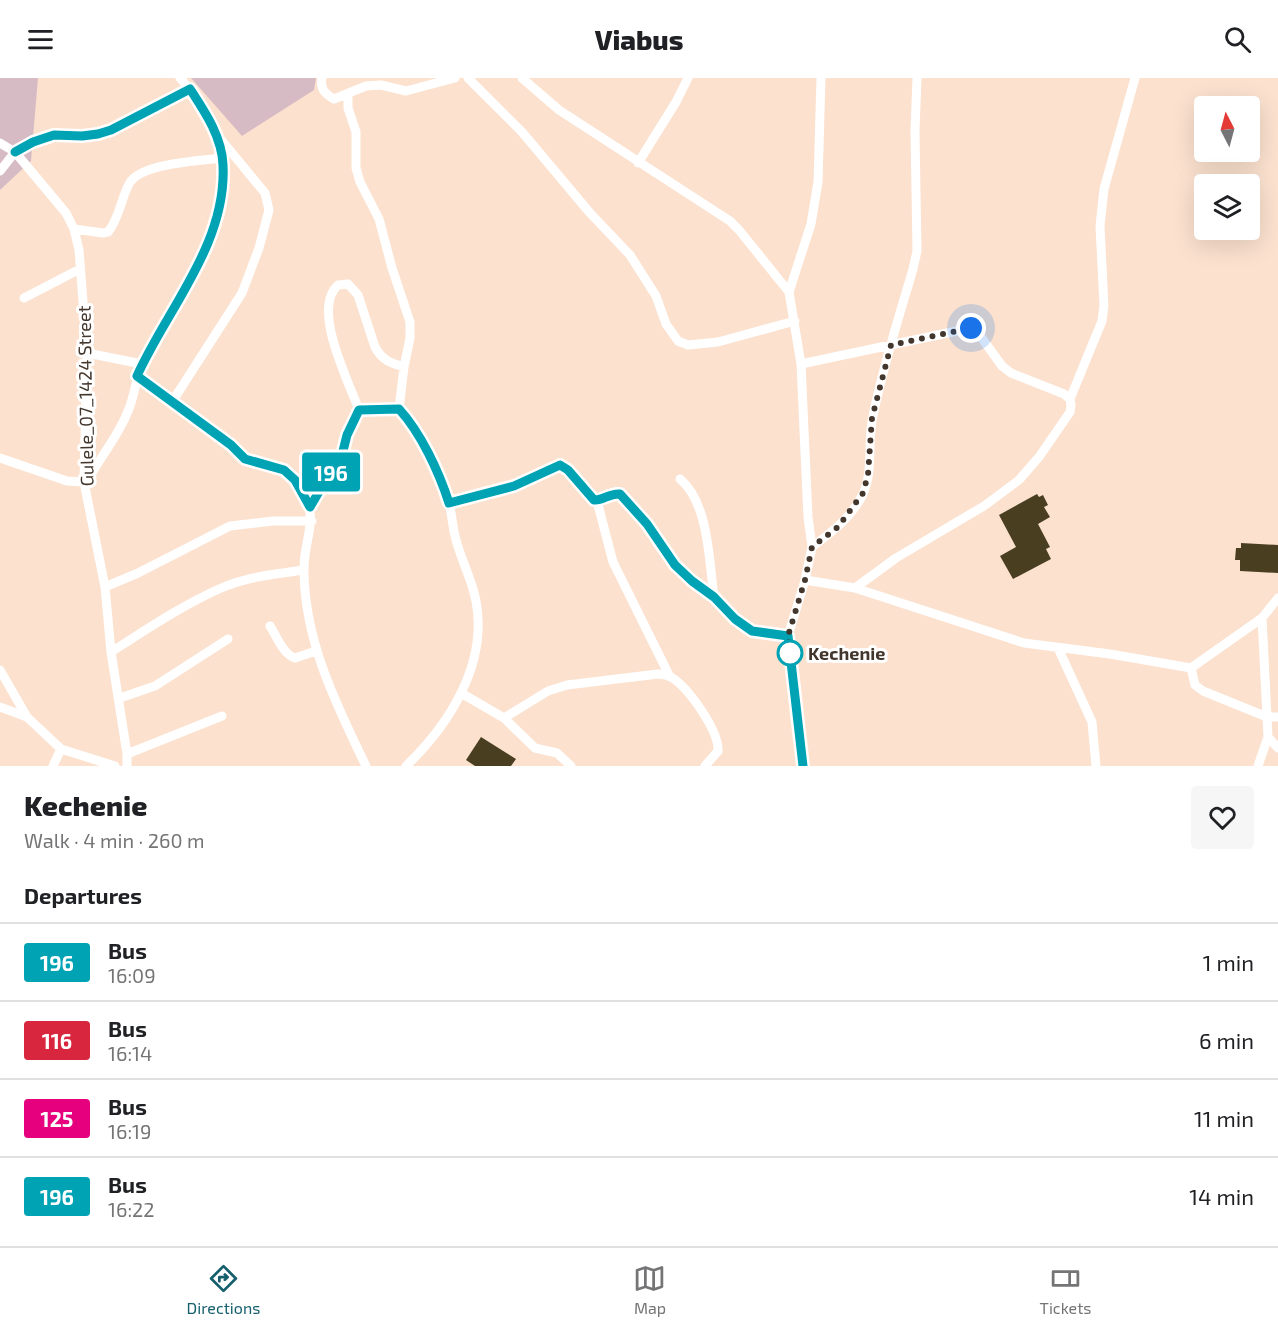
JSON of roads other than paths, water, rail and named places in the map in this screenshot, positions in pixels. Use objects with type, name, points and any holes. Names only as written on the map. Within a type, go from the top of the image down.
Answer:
[{"type":"street","points":[[172,402],[242,293],[254,264],[268,210],[265,194],[215,132],[190,89],[180,78]]},
{"type":"street","points":[[322,78],[321,85],[325,94],[334,99],[366,86],[381,85],[406,91],[455,78]]},
{"type":"street","points":[[416,78],[416,90]]},
{"type":"street","points":[[468,78],[522,132],[590,213],[630,255],[656,296],[666,324],[678,341],[688,345],[708,344],[795,321]]},
{"type":"street","points":[[522,78],[559,110],[730,221],[789,292],[801,364],[808,518],[812,547],[805,580],[788,636],[803,766]]},
{"type":"street","points":[[638,163],[673,108],[688,78]]},
{"type":"street","points":[[789,292],[812,224],[818,182],[821,78]]},
{"type":"street","points":[[812,547],[838,527],[863,493],[868,475],[872,418],[914,268],[916,251],[916,78]]},
{"type":"street","points":[[855,588],[896,558],[984,506],[1019,480],[1039,457],[1070,412],[1070,399],[1102,321],[1104,306],[1100,226],[1104,189],[1135,78]]},
{"type":"street","points":[[0,171],[15,152],[33,142],[54,135],[90,135],[111,130],[190,89]]},
{"type":"street","points":[[348,94],[348,108],[356,132],[356,168],[360,182],[379,219],[410,322],[410,338],[399,409],[407,418],[436,468],[449,503],[455,535],[472,586],[479,620],[478,647],[461,693],[441,727],[422,751],[406,766]]},
{"type":"street","points":[[0,459],[67,481],[84,482],[88,478],[122,426],[142,364],[202,258],[220,200],[223,164],[215,132]]},
{"type":"street","name":"Gulele_07_1424 Street","points":[[0,143],[15,152],[66,213],[74,229],[79,249],[87,353],[84,482],[105,587],[111,652],[120,698],[127,766]]},
{"type":"street","points":[[74,229],[104,234],[108,232],[129,183],[137,175],[157,167],[222,158]]},
{"type":"street","points":[[24,298],[81,269]]},
{"type":"street","points":[[310,507],[343,451],[347,435],[359,410],[336,349],[327,317],[329,298],[338,285],[348,284],[358,295],[379,355],[386,361],[404,367]]},
{"type":"street","points":[[801,364],[971,328],[976,330],[1002,366],[1011,373],[1064,394],[1070,399]]},
{"type":"street","points":[[87,353],[142,364]]},
{"type":"street","points":[[137,376],[231,445],[245,459],[284,470],[295,480],[310,507],[312,521],[304,570],[309,620],[316,651],[344,721],[366,766]]},
{"type":"street","points":[[359,410],[399,409]]},
{"type":"street","points":[[449,503],[514,486],[560,465],[568,470],[597,501],[607,545],[617,572],[660,653],[670,677],[691,696],[717,737],[718,751],[705,766]]},
{"type":"street","points":[[680,479],[692,493],[703,521],[714,597]]},
{"type":"street","points":[[597,501],[609,495],[620,494],[647,524],[675,565],[714,597],[735,619],[752,631],[788,636]]},
{"type":"street","points":[[105,587],[146,569],[230,526],[263,521],[312,521]]},
{"type":"street","points":[[111,652],[165,618],[219,589],[254,578],[304,570]]},
{"type":"street","points":[[805,580],[855,588],[1024,643],[1110,654],[1191,668],[1262,618],[1278,598]]},
{"type":"street","points":[[1258,766],[1268,737],[1262,618]]},
{"type":"street","points":[[270,626],[291,658],[316,651]]},
{"type":"street","points":[[120,698],[156,686],[228,639]]},
{"type":"street","points":[[1058,648],[1092,722],[1096,766]]},
{"type":"street","points":[[1191,668],[1195,685],[1203,691],[1267,717],[1278,717]]},
{"type":"street","points":[[0,670],[27,717],[62,749],[115,766]]},
{"type":"street","points":[[504,718],[548,691],[567,685],[658,674],[670,677]]},
{"type":"street","points":[[461,693],[504,718],[535,748],[557,753],[571,766]]},
{"type":"street","points":[[0,706],[27,717]]},
{"type":"street","points":[[127,754],[222,716]]},
{"type":"street","points":[[1268,737],[1278,748]]},
{"type":"street","points":[[53,766],[62,749]]},
{"type":"place","name":"Kechenie","points":[[790,653]]}]
